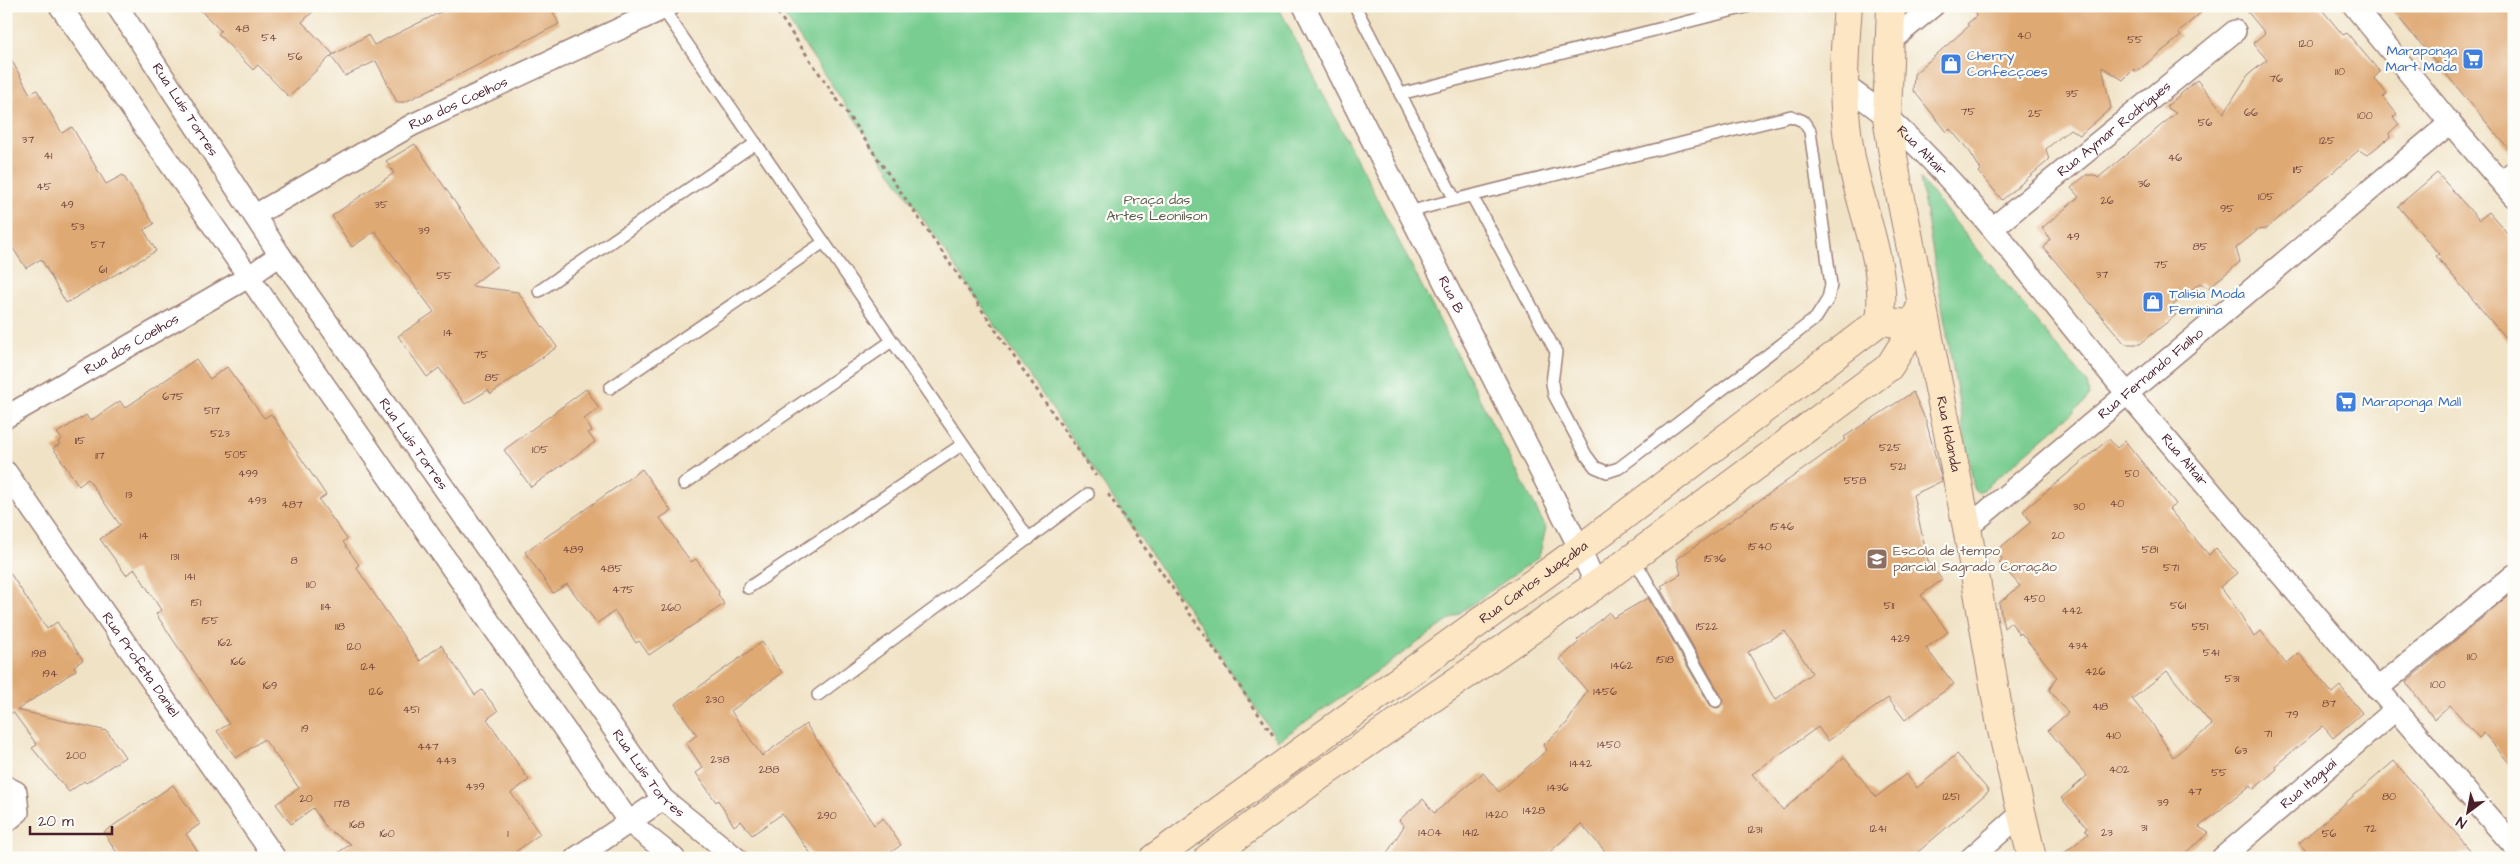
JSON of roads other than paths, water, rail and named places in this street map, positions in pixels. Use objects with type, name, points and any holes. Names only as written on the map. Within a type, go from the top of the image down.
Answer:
[{"type":"street","points":[[60,6],[629,822],[674,858]]},
{"type":"street","name":"Rua Luís Torres","points":[[116,6],[280,255],[662,799],[736,858]]},
{"type":"street","name":"Rua B","points":[[1304,6],[1580,549],[1596,585]]},
{"type":"street","points":[[1208,858],[1311,782],[1596,585],[1890,367],[1921,335],[1907,324],[1892,320],[1880,320],[1882,288],[1850,152],[1844,85],[1848,6]]},
{"type":"street","name":"Rua Holanda","points":[[1891,6],[1886,117],[1922,303],[1921,335],[1967,528],[2001,726],[2032,858]]},
{"type":"street","points":[[1888,43],[1933,6]]},
{"type":"street","points":[[2354,6],[2450,123],[2506,172],[2514,197]]},
{"type":"street","name":"Rua dos Coelhos","points":[[255,215],[412,125],[666,8]]},
{"type":"street","name":"Rua Aymar Rodrigues","points":[[1994,228],[2235,32]]},
{"type":"street","name":"Rua Altair","points":[[1844,85],[1886,117],[1936,164],[1994,228],[2127,393],[2394,710],[2514,846]]},
{"type":"street","name":"Rua Fernando Fialho","points":[[1967,528],[2450,123]]},
{"type":"street","name":"Rua dos Coelhos","points":[[6,417],[250,276],[280,255]]},
{"type":"street","name":"Rua Carlos Juaçaba","points":[[1154,858],[1580,549],[1880,320]]},
{"type":"street","name":"Rua Profeta Daniel","points":[[6,472],[275,858]]},
{"type":"street","points":[[2377,689],[2514,575]]},
{"type":"street","name":"Rua Itaguaí","points":[[2222,858],[2394,710]]},
{"type":"street","points":[[6,787],[16,792],[18,812],[6,822]]},
{"type":"street","points":[[576,858],[662,799]]},
{"type":"street","points":[[1971,858],[2021,814]]},
{"type":"lane","points":[[1355,6],[1455,200]]},
{"type":"lane","points":[[1400,94],[1750,6]]},
{"type":"lane","points":[[666,8],[756,143],[1029,539]]},
{"type":"lane","points":[[1409,212],[1455,200],[1791,116],[1803,121],[1810,131],[1831,285],[1828,299],[1816,318],[1619,468],[1607,472],[1595,467],[1586,456],[1554,395],[1552,383],[1556,352],[1472,196]]},
{"type":"lane","points":[[539,291],[756,143]]},
{"type":"lane","points":[[610,388],[824,242]]},
{"type":"lane","points":[[684,484],[892,341]]},
{"type":"lane","points":[[748,588],[963,444]]},
{"type":"lane","points":[[818,695],[1088,494]]},
{"type":"lane","points":[[1633,557],[1716,701]]},
{"type":"place","name":"Maraponga Mart Moda","points":[[2473,59]]},
{"type":"place","name":"Cherry Confecçoes","points":[[1951,64]]},
{"type":"place","name":"Talisia Moda Feminina","points":[[2153,302]]},
{"type":"place","name":"Maraponga Mall","points":[[2346,402]]},
{"type":"place","name":"Escola de tempo parcial Sagrado Coração","points":[[1877,559]]},
{"type":"park label","name":"Praça das Artes Leonilson","points":[[1157,208]]}]
